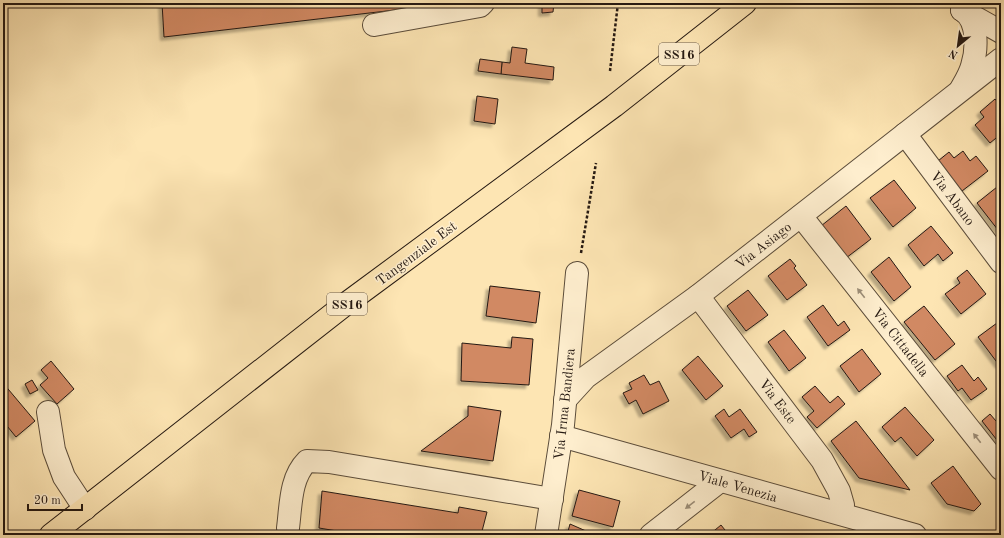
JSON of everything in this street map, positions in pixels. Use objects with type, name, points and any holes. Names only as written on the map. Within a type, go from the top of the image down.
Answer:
[{"type":"main road","name":"Tangenziale Est","points":[[51,535],[347,304],[614,106],[745,3]]},
{"type":"street","points":[[374,25],[480,6],[483,3]]},
{"type":"street","points":[[956,6],[1001,32]]},
{"type":"street","name":"Via Asiago","points":[[956,6],[968,13],[974,28],[976,48],[972,67],[961,90]]},
{"type":"street","name":"Via Asiago","points":[[565,400],[586,377],[698,296],[1001,59]]},
{"type":"street","name":"Via Abano","points":[[905,134],[1001,262]]},
{"type":"street","name":"Via Cittadella","points":[[801,216],[1001,469]]},
{"type":"street","name":"Via Irma Bandiera","points":[[546,535],[561,436],[577,273]]},
{"type":"street","name":"Via Este","points":[[698,296],[822,460],[839,491],[843,505],[853,523]]},
{"type":"street","points":[[48,412],[54,450],[64,477],[85,509]]},
{"type":"street","name":"Viale Venezia","points":[[561,436],[720,481],[853,523],[915,535]]},
{"type":"street","points":[[288,528],[292,490],[301,467],[307,461],[329,462],[552,499]]},
{"type":"street","points":[[651,535],[720,481]]},
{"type":"path","points":[[610,71],[618,3]]},
{"type":"path","points":[[577,273],[596,163]]},
{"type":"building","points":[[162,3],[455,3],[164,37]]},
{"type":"building","points":[[542,3],[554,3],[553,12],[542,13]]},
{"type":"building","points":[[512,47],[527,49],[525,63],[554,67],[553,80],[501,74],[502,62],[510,63]]},
{"type":"building","points":[[480,59],[502,62],[501,74],[478,71]]},
{"type":"building","points":[[477,96],[498,99],[495,124],[474,121]]},
{"type":"building","points":[[995,99],[1001,106],[1001,124],[999,125],[1001,134],[990,143],[975,125],[984,117],[980,112]]},
{"type":"building","points":[[963,151],[970,161],[976,156],[988,171],[962,191],[938,161],[949,152],[954,158]]},
{"type":"building","points":[[894,180],[916,208],[893,227],[870,198]]},
{"type":"building","points":[[997,187],[1001,192],[1001,228],[998,230],[977,203]]},
{"type":"building","points":[[846,206],[871,239],[846,258],[821,226]]},
{"type":"building","points":[[931,226],[953,253],[943,261],[938,254],[924,266],[908,245]]},
{"type":"building","points":[[889,257],[911,287],[894,301],[871,272]]},
{"type":"building","points":[[790,259],[796,266],[794,268],[807,285],[787,300],[768,276]]},
{"type":"building","points":[[967,270],[986,294],[961,314],[945,294],[960,283],[957,278]]},
{"type":"building","points":[[490,286],[540,292],[536,323],[486,316]]},
{"type":"building","points":[[748,290],[768,315],[746,331],[727,306]]},
{"type":"building","points":[[823,305],[838,326],[844,321],[850,330],[828,346],[807,317]]},
{"type":"building","points":[[924,306],[955,344],[935,360],[904,322]]},
{"type":"building","points":[[997,323],[1001,329],[1001,363],[999,365],[978,337]]},
{"type":"building","points":[[784,330],[806,358],[789,371],[768,342]]},
{"type":"building","points":[[512,337],[533,339],[529,385],[461,381],[462,343],[511,348]]},
{"type":"building","points":[[862,349],[881,374],[859,392],[840,366]]},
{"type":"building","points":[[698,356],[723,386],[706,400],[682,370]]},
{"type":"building","points":[[51,361],[74,389],[57,404],[40,385],[48,378],[41,370]]},
{"type":"building","points":[[962,365],[974,381],[978,377],[987,389],[971,400],[962,388],[958,391],[947,376]]},
{"type":"building","points":[[644,375],[650,385],[659,381],[669,401],[643,414],[636,400],[629,404],[623,393],[632,389],[629,383]]},
{"type":"building","points":[[32,380],[38,390],[30,394],[25,384]]},
{"type":"building","points":[[3,383],[35,421],[16,437],[3,421]]},
{"type":"building","points":[[815,386],[830,403],[838,396],[845,404],[817,428],[807,417],[814,411],[802,397]]},
{"type":"building","points":[[468,406],[501,411],[493,461],[421,451],[468,416]]},
{"type":"building","points":[[905,407],[934,440],[917,456],[901,437],[895,442],[882,427]]},
{"type":"building","points":[[724,409],[729,417],[740,409],[757,432],[749,437],[744,429],[731,438],[715,416]]},
{"type":"building","points":[[990,414],[996,421],[1001,417],[1000,444],[982,421]]},
{"type":"building","points":[[856,421],[910,490],[859,478],[831,441]]},
{"type":"building","points":[[953,466],[981,504],[974,511],[947,504],[931,483]]},
{"type":"building","points":[[579,490],[620,501],[613,527],[572,516]]},
{"type":"building","points":[[322,491],[458,513],[459,507],[487,512],[481,535],[361,535],[319,528]]},
{"type":"building","points":[[570,524],[586,531],[584,535],[567,535]]},
{"type":"building","points":[[721,525],[729,535],[709,535]]}]
